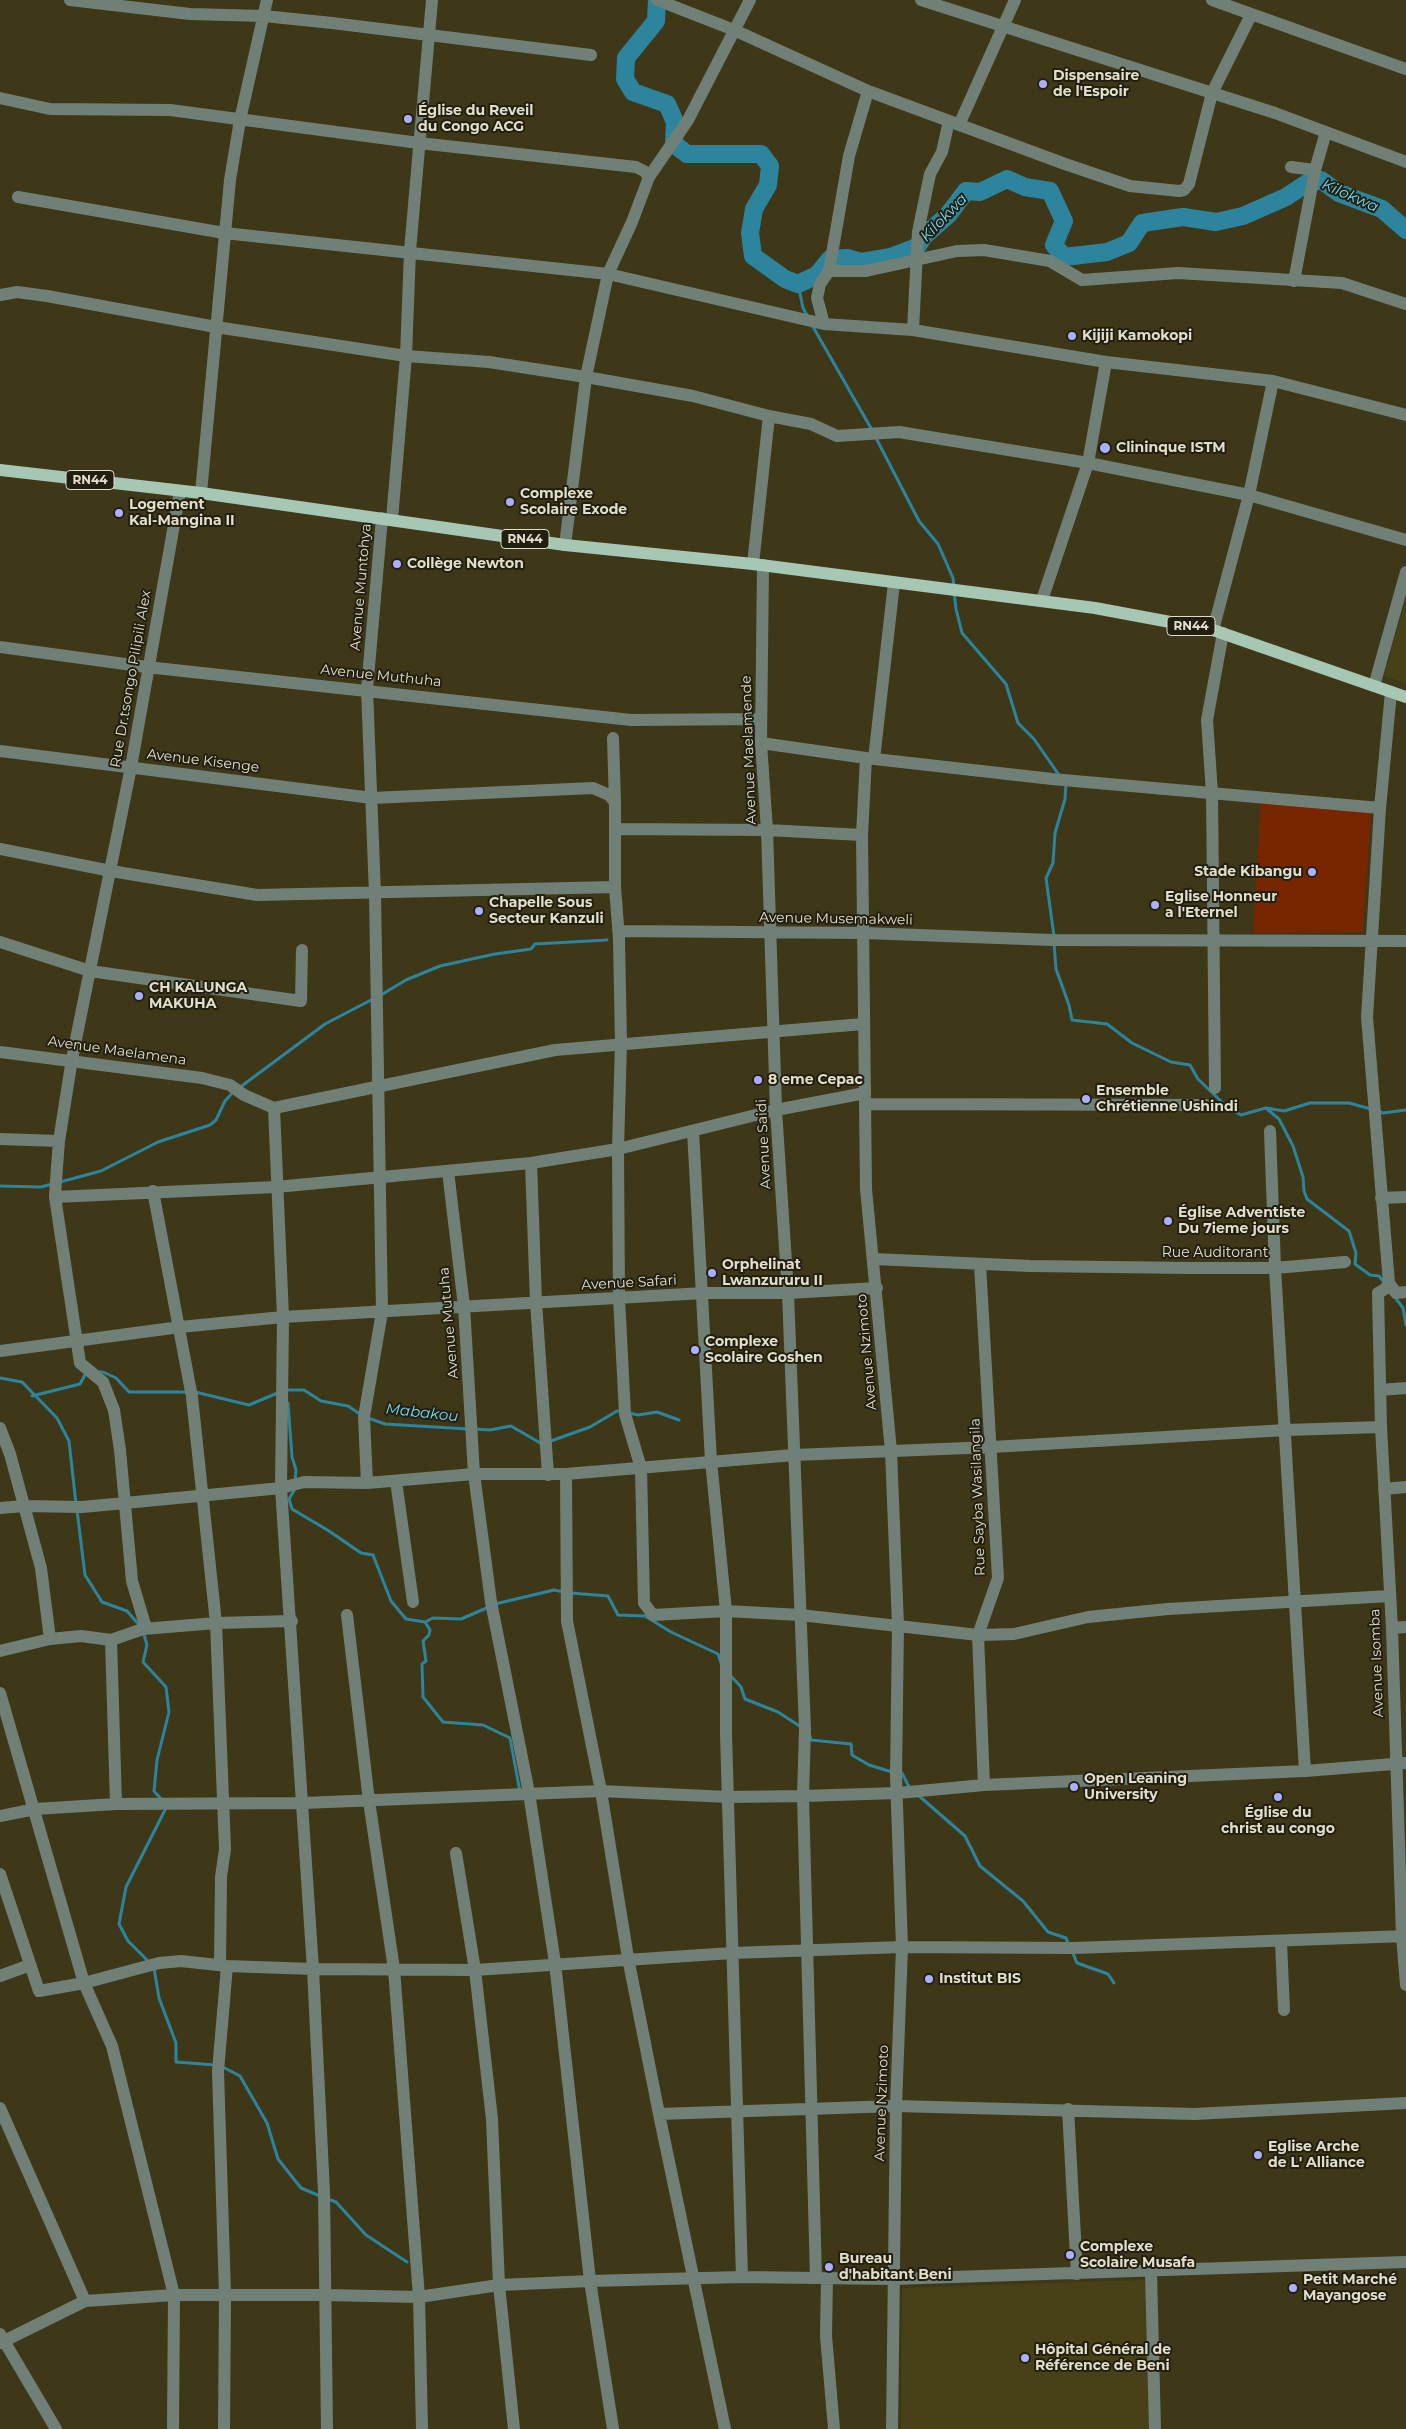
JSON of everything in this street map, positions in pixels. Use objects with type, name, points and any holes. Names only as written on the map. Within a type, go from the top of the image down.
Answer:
[{"type":"main road","name":"RN44","points":[[0,470],[201,493],[565,544],[758,564],[1042,600],[1218,632],[1406,697]]},
{"type":"street","points":[[71,0],[184,13],[264,16],[591,55]]},
{"type":"street","points":[[184,13],[187,0]]},
{"type":"street","points":[[201,493],[224,233],[240,120],[267,0]]},
{"type":"street","name":"Avenue Muntohya","points":[[367,1483],[364,1417],[382,1312],[381,1178],[375,999],[375,894],[367,689],[406,356],[410,251],[432,0]]},
{"type":"street","points":[[658,0],[734,30],[868,91],[954,123],[1130,186],[1179,190],[1184,190],[1189,184],[1212,94],[1251,15]]},
{"type":"street","points":[[565,544],[586,378],[608,274],[632,222],[649,178],[710,80],[750,0]]},
{"type":"street","points":[[921,0],[1326,132],[1406,162]]},
{"type":"street","points":[[913,330],[915,302],[914,260],[922,205],[930,174],[1015,0]]},
{"type":"street","points":[[1212,0],[1406,69]]},
{"type":"street","points":[[815,322],[820,284],[830,263],[849,156],[868,91]]},
{"type":"street","points":[[0,98],[50,109],[170,110],[419,143],[636,167],[644,171],[649,178]]},
{"type":"street","points":[[1294,281],[1314,173],[1326,132]]},
{"type":"street","points":[[1291,166],[1314,173]]},
{"type":"street","points":[[18,197],[224,233],[410,251],[608,274],[815,322],[913,330],[1106,362],[1273,381],[1406,415]]},
{"type":"street","points":[[830,263],[866,271],[957,251],[984,250],[1050,262],[1082,280],[1178,273],[1342,283],[1406,304]]},
{"type":"street","points":[[0,296],[17,292],[47,296],[216,327],[406,356],[489,362],[586,378],[693,396],[769,416],[811,424],[837,436],[899,432],[1088,463],[1249,495],[1406,540]]},
{"type":"street","points":[[1042,600],[1088,463],[1106,362]]},
{"type":"street","points":[[1215,1088],[1215,940],[1212,793],[1207,720],[1218,632],[1273,381]]},
{"type":"street","name":"Avenue Maelamende","points":[[769,416],[758,564],[760,719],[767,830],[769,934]]},
{"type":"street","name":"Rue Dr.tsongo Pilipili Alex","points":[[146,1628],[132,1581],[114,1410],[103,1382],[80,1363],[55,1188],[59,1141],[72,1060],[131,767],[147,667],[180,491]]},
{"type":"street","points":[[1374,686],[1406,572]]},
{"type":"street","points":[[864,933],[862,835],[870,758],[894,582]]},
{"type":"street","name":"Avenue Muthuha","points":[[0,647],[147,667],[367,689],[631,720],[760,719]]},
{"type":"street","points":[[1391,692],[1380,808],[1368,1017],[1387,1286],[1396,1293],[1406,1292]]},
{"type":"street","points":[[613,738],[616,829],[615,887],[619,931],[621,1043],[618,1149],[619,1298],[624,1412],[641,1468],[644,1602],[653,1615],[726,1611],[800,1615],[978,1635],[1014,1634],[1088,1617],[1168,1608],[1389,1596]]},
{"type":"street","points":[[761,743],[870,758],[1052,779],[1380,808]]},
{"type":"street","name":"Avenue Kisenge","points":[[0,751],[372,798],[593,788],[609,795],[615,802]]},
{"type":"street","points":[[616,829],[767,830],[862,835]]},
{"type":"street","points":[[0,849],[111,871],[257,895],[375,894],[615,887]]},
{"type":"street","name":"Avenue Musemakweli","points":[[619,931],[769,934],[864,933],[1055,939],[1406,941]]},
{"type":"street","name":"Avenue Nzimoto","points":[[864,933],[863,1024],[866,1189],[877,1288],[891,1451],[898,1625],[896,1773],[902,1946],[896,2106],[892,2429]]},
{"type":"street","name":"Avenue Saidi","points":[[769,934],[776,1110],[788,1293],[804,1729],[803,1796],[810,2109],[821,2278],[834,2429]]},
{"type":"street","points":[[0,942],[90,971],[301,1001],[302,950]]},
{"type":"street","points":[[327,2429],[323,2196],[313,1969],[292,1621],[292,1484],[282,1392],[283,1317],[274,1108],[555,1050],[863,1024]]},
{"type":"street","name":"Avenue Maelamena","points":[[0,1052],[202,1078],[230,1085],[244,1095],[274,1108]]},
{"type":"street","points":[[55,1188],[153,1191],[276,1187],[532,1163],[618,1149],[776,1110],[865,1099],[1206,1105]]},
{"type":"street","points":[[693,1131],[704,1293],[711,1461],[726,1611],[728,1797],[742,2277]]},
{"type":"street","points":[[1270,1131],[1275,1268],[1305,1770]]},
{"type":"street","points":[[0,1140],[59,1141]]},
{"type":"street","points":[[532,1163],[536,1302],[548,1475]]},
{"type":"street","name":"Avenue Mutuha","points":[[448,1171],[464,1306],[474,1474],[492,1606],[529,1793],[555,1963],[590,2281],[613,2429]]},
{"type":"street","points":[[153,1191],[191,1391],[216,1623],[225,1849],[221,1877],[224,1966],[218,2067],[225,2294],[224,2429]]},
{"type":"street","points":[[1381,1198],[1406,1197]]},
{"type":"street","points":[[874,1259],[980,1264]]},
{"type":"street","name":"Rue Auditorant","points":[[980,1264],[1275,1268],[1345,1262]]},
{"type":"street","name":"Rue Sayba Wasilangila","points":[[980,1264],[992,1447],[998,1578],[978,1635],[984,1785]]},
{"type":"street","name":"Avenue Isomba","points":[[1387,1286],[1378,1293],[1381,1427],[1389,1596],[1400,1763],[1406,1985]]},
{"type":"street","name":"Avenue Safari","points":[[0,1349],[180,1327],[283,1317],[704,1293],[788,1293],[877,1288]]},
{"type":"street","points":[[1380,1390],[1406,1388]]},
{"type":"street","points":[[0,1508],[24,1506],[77,1507],[292,1484],[367,1483],[474,1474],[548,1475],[794,1455],[992,1447],[1286,1430],[1381,1427]]},
{"type":"street","points":[[0,1428],[10,1454],[41,1568],[50,1639]]},
{"type":"street","points":[[566,1474],[567,1621],[601,1791],[628,1958],[724,2429]]},
{"type":"street","points":[[396,1481],[413,1602]]},
{"type":"street","points":[[1384,1489],[1406,1486]]},
{"type":"street","points":[[346,1615],[369,1801],[394,1969],[419,2297],[422,2429]]},
{"type":"street","points":[[0,1651],[50,1639],[81,1636],[111,1640],[146,1628],[216,1623],[292,1621]]},
{"type":"street","points":[[1392,1628],[1406,1627]]},
{"type":"street","points":[[111,1640],[116,1804]]},
{"type":"street","points":[[0,1693],[84,1983],[112,2046],[174,2296],[173,2429]]},
{"type":"street","points":[[0,1816],[35,1809],[116,1804],[302,1803],[601,1791],[728,1797],[898,1793],[984,1785],[1305,1770],[1400,1763]]},
{"type":"street","points":[[456,1853],[475,1970],[492,2119],[499,2285],[514,2429]]},
{"type":"street","points":[[0,1874],[40,1991],[84,1983],[153,1965],[181,1961],[224,1966],[313,1969],[475,1970],[628,1958],[902,1946],[1070,1948],[1281,1942],[1404,1936]]},
{"type":"street","points":[[1281,1942],[1284,2010]]},
{"type":"street","points":[[0,1976],[30,1965]]},
{"type":"street","points":[[659,2114],[896,2106],[1068,2109],[1195,2114],[1406,2103]]},
{"type":"street","points":[[0,2108],[85,2301]]},
{"type":"street","points":[[1068,2109],[1077,2274]]},
{"type":"street","points":[[56,2429],[1,2339],[85,2301],[225,2294],[419,2297],[499,2285],[590,2281],[742,2277],[893,2279],[1151,2272],[1282,2265],[1406,2262]]},
{"type":"street","points":[[1151,2272],[1155,2429]]},
{"type":"shaded area","points":[[1406,600],[1406,683],[1384,676]]},
{"type":"shaded area","name":"Stade Kibangu","points":[[1261,800],[1371,812],[1363,932],[1253,933]]},
{"type":"shaded area","name":"Hôpital Général de Référence de Beni","points":[[1147,2280],[1150,2429],[901,2429],[902,2288]]},
{"type":"waterway","name":"Kilokwa","points":[[657,0],[656,21],[626,58],[625,79],[633,92],[667,104],[675,122],[674,144],[687,154],[761,154],[770,166],[768,185],[754,209],[750,233],[753,256],[785,279],[798,284],[817,275],[830,259],[847,258],[861,262],[891,257],[917,247],[924,236],[948,215],[966,191],[980,192],[1007,179],[1025,187],[1050,191],[1064,221],[1054,245],[1064,257],[1107,252],[1129,243],[1142,223],[1183,217],[1216,222],[1243,216],[1286,197],[1307,183],[1321,180],[1339,193],[1382,209],[1406,230]]},
{"type":"waterway","points":[[798,284],[803,308],[808,317]]},
{"type":"waterway","points":[[812,325],[872,430]]},
{"type":"waterway","points":[[876,438],[919,521],[938,544],[953,578],[954,586]]},
{"type":"waterway","points":[[954,592],[962,633],[1006,684],[1018,723],[1034,739],[1059,775]]},
{"type":"waterway","points":[[1054,936],[1046,878],[1053,863],[1055,833],[1065,799],[1066,784]]},
{"type":"waterway","points":[[381,995],[406,980],[440,966],[495,954],[531,949],[535,944],[607,940]]},
{"type":"waterway","points":[[1054,943],[1056,969],[1069,1005],[1072,1020],[1107,1024],[1132,1043],[1171,1062],[1190,1065],[1198,1079],[1226,1106],[1241,1115],[1266,1108],[1284,1111],[1310,1103],[1349,1103],[1371,1109]]},
{"type":"waterway","points":[[239,1088],[325,1024],[373,999]]},
{"type":"waterway","points":[[60,1182],[101,1171],[158,1142],[210,1125],[216,1120],[225,1101],[234,1091]]},
{"type":"waterway","points":[[1267,1109],[1279,1119],[1293,1146],[1303,1177],[1304,1191],[1307,1199],[1349,1231],[1356,1253],[1355,1264],[1370,1275],[1379,1276],[1383,1281]]},
{"type":"waterway","points":[[1377,1111],[1383,1113],[1406,1110]]},
{"type":"waterway","points":[[0,1186],[41,1187],[52,1184]]},
{"type":"waterway","points":[[1394,1296],[1403,1308],[1406,1325]]},
{"type":"waterway","name":"Mabakou","points":[[98,1372],[103,1372],[116,1378],[129,1392],[189,1392]]},
{"type":"waterway","points":[[32,1396],[80,1384],[86,1373]]},
{"type":"waterway","points":[[0,1378],[22,1382],[57,1418],[69,1441],[76,1504]]},
{"type":"waterway","name":"Mabakou","points":[[285,1390],[304,1390],[321,1401],[348,1406],[360,1414]]},
{"type":"waterway","name":"Mabakou","points":[[195,1392],[249,1405],[280,1392]]},
{"type":"waterway","points":[[288,1403],[292,1457],[296,1470],[295,1480]]},
{"type":"waterway","name":"Mabakou","points":[[548,1442],[590,1427],[617,1411],[623,1411]]},
{"type":"waterway","name":"Mabakou","points":[[629,1413],[638,1415],[657,1412],[679,1420]]},
{"type":"waterway","name":"Mabakou","points":[[368,1418],[385,1424],[468,1429]]},
{"type":"waterway","name":"Mabakou","points":[[474,1429],[490,1430],[511,1426],[542,1444]]},
{"type":"waterway","points":[[295,1489],[289,1499],[292,1509],[361,1553],[373,1555],[391,1601],[406,1619],[425,1622],[433,1618],[461,1619],[489,1607]]},
{"type":"waterway","points":[[77,1510],[85,1575],[102,1602],[127,1611],[140,1626]]},
{"type":"waterway","points":[[495,1604],[554,1590],[564,1592]]},
{"type":"waterway","points":[[571,1593],[608,1596],[618,1615],[645,1616],[671,1632],[718,1654],[721,1663]]},
{"type":"waterway","points":[[425,1622],[430,1630],[429,1635],[423,1641],[426,1661],[422,1664],[423,1697],[443,1722],[483,1725],[510,1738],[520,1792]]},
{"type":"waterway","points":[[143,1631],[147,1645],[143,1662],[166,1687],[169,1712],[157,1760],[154,1791],[162,1800]]},
{"type":"waterway","points":[[730,1675],[741,1687],[745,1699],[778,1712],[801,1727]]},
{"type":"waterway","points":[[810,1736],[811,1740],[851,1744],[852,1755],[869,1765],[892,1772]]},
{"type":"waterway","points":[[898,1773],[902,1773],[910,1789]]},
{"type":"waterway","points":[[918,1795],[965,1836],[980,1866],[1023,1901],[1048,1932],[1066,1938],[1069,1946]]},
{"type":"waterway","points":[[148,1961],[128,1941],[119,1924],[126,1887],[166,1808]]},
{"type":"waterway","points":[[1072,1951],[1077,1963],[1108,1974],[1114,1983]]},
{"type":"waterway","points":[[154,1968],[159,1998],[176,2043],[176,2062],[215,2065]]},
{"type":"waterway","points":[[221,2066],[240,2076],[267,2123],[278,2159],[301,2188],[320,2196]]},
{"type":"waterway","points":[[328,2199],[336,2202],[366,2235],[407,2262]]},
{"type":"place","name":"Dispensaire de l'Espoir","points":[[1043,84]]},
{"type":"place","name":"Église du Reveil du Congo ACG","points":[[408,119]]},
{"type":"place","name":"Kijiji Kamokopi","points":[[1072,336]]},
{"type":"place","name":"Clininque ISTM","points":[[1105,448]]},
{"type":"place","name":"Complexe Scolaire Exode","points":[[510,502]]},
{"type":"place","name":"Logement Kal-Mangina II","points":[[119,513]]},
{"type":"place","name":"Collège Newton","points":[[397,564]]},
{"type":"place","name":"Stade Kibangu","points":[[1312,872]]},
{"type":"place","name":"Eglise Honneur a l'Eternel","points":[[1155,905]]},
{"type":"place","name":"Chapelle Sous Secteur Kanzuli","points":[[479,911]]},
{"type":"place","name":"CH KALUNGA MAKUHA","points":[[139,996]]},
{"type":"place","name":"8 eme Cepac","points":[[758,1080]]},
{"type":"place","name":"Ensemble Chrétienne Ushindi","points":[[1086,1099]]},
{"type":"place","name":"Église Adventiste Du 7ieme jours","points":[[1168,1221]]},
{"type":"place","name":"Orphelinat Lwanzururu II","points":[[712,1273]]},
{"type":"place","name":"Complexe Scolaire Goshen","points":[[695,1350]]},
{"type":"place","name":"Open Leaning University","points":[[1074,1787]]},
{"type":"place","name":"Église du christ au congo","points":[[1278,1797]]},
{"type":"place","name":"Institut BIS","points":[[929,1979]]},
{"type":"place","name":"Eglise Arche de L' Alliance","points":[[1258,2155]]},
{"type":"place","name":"Complexe Scolaire Musafa","points":[[1070,2255]]},
{"type":"place","name":"Bureau d'habitant Beni","points":[[829,2267]]},
{"type":"place","name":"Petit Marché Mayangose","points":[[1293,2288]]},
{"type":"place","name":"Hôpital Général de Référence de Beni","points":[[1025,2358]]}]
